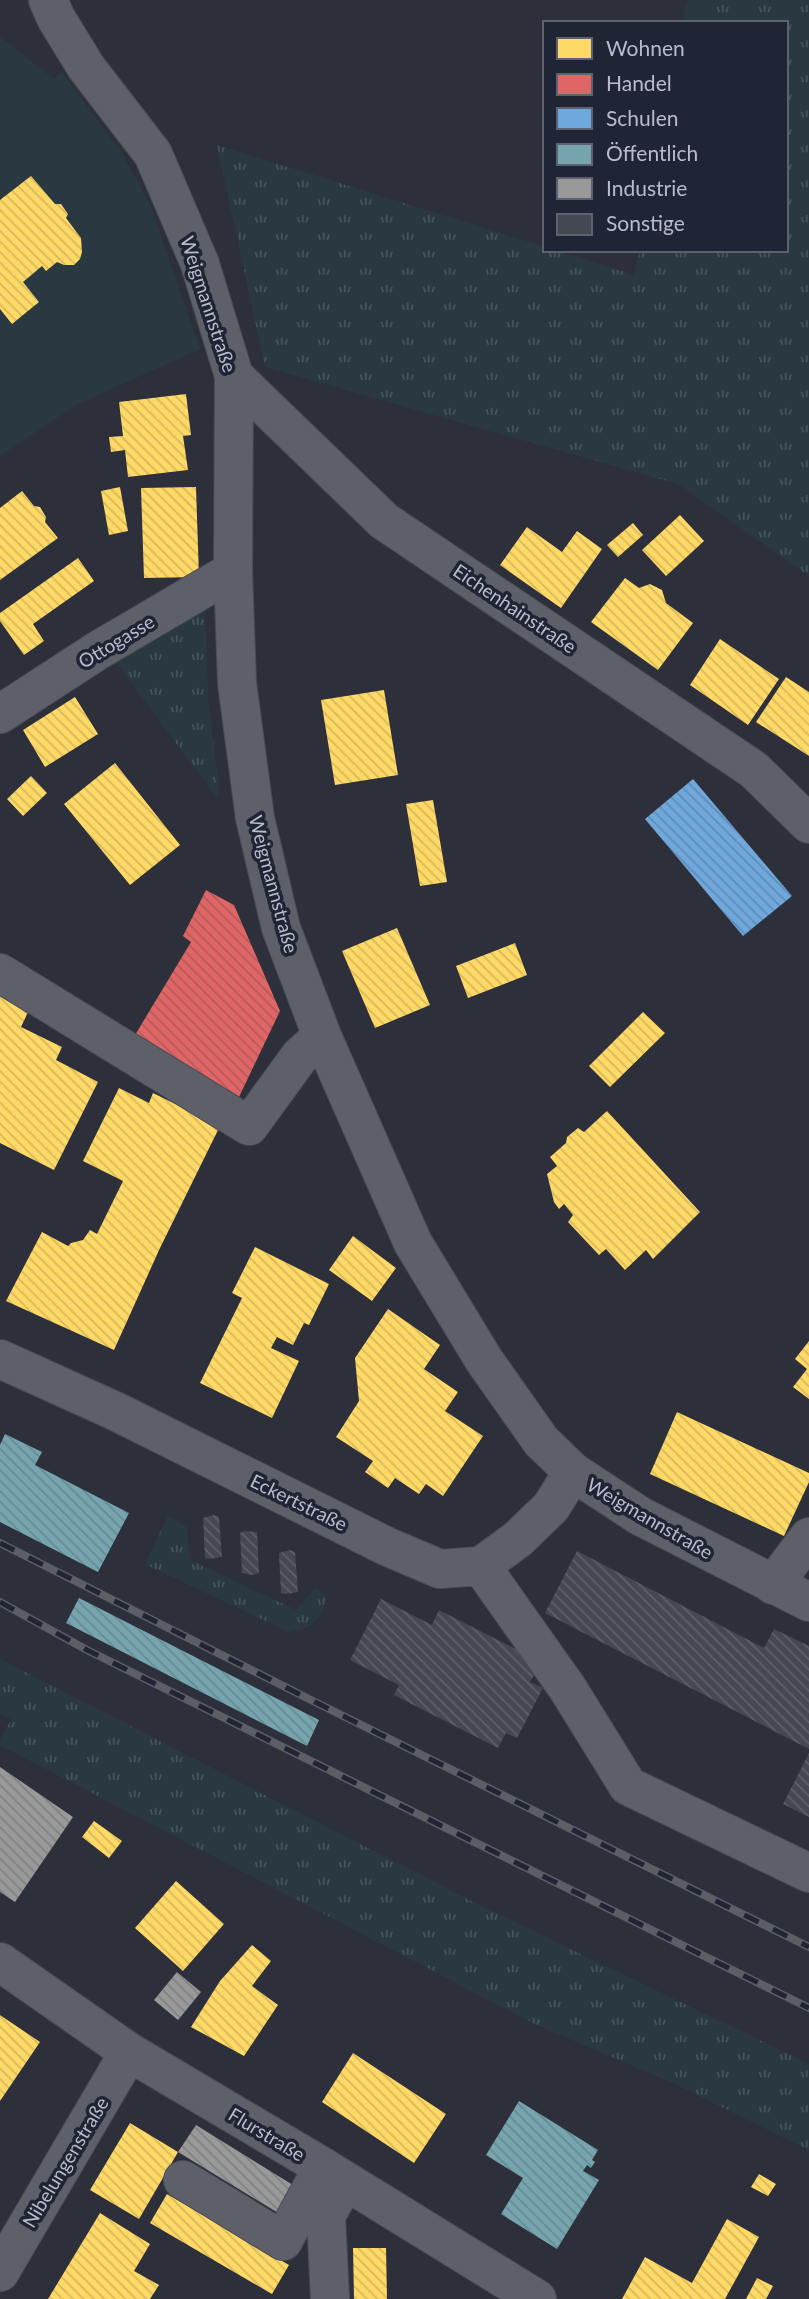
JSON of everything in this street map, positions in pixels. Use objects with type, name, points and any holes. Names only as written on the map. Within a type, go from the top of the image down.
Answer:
[{"type":"street","name":"Weigmannstraße","points":[[48,0],[86,68],[153,154],[200,264],[234,376],[233,571],[237,683],[255,818],[281,928],[322,1036],[413,1243],[491,1370],[541,1441],[573,1472],[640,1516],[809,1602]]},
{"type":"street","name":"Eichenhainstraße","points":[[234,376],[384,521],[754,770],[809,824]]},
{"type":"street","name":"Ottogasse","points":[[0,714],[97,651],[233,571]]},
{"type":"street","points":[[0,974],[249,1126],[300,1056],[322,1036]]},
{"type":"street","name":"Eckertstraße","points":[[0,1359],[115,1411],[430,1565],[440,1569],[481,1566]]},
{"type":"street","points":[[573,1472],[551,1507],[518,1539],[481,1566],[568,1689],[628,1786],[809,1873]]},
{"type":"street","points":[[773,1585],[809,1537]]},
{"type":"street","name":"Flurstraße","points":[[0,1962],[129,2053],[334,2174],[529,2296]]},
{"type":"street","name":"Nibelungenstraße","points":[[0,2272],[129,2053]]},
{"type":"street","points":[[183,2180],[283,2241],[334,2174]]},
{"type":"street","points":[[330,2299],[326,2216],[334,2174]]},
{"type":"green space","points":[[688,0],[809,0],[809,576],[678,484],[265,367],[217,145],[543,246],[543,252],[560,252],[634,275],[640,252],[788,252],[788,21],[683,21]]},
{"type":"green space","points":[[0,37],[54,79],[62,72],[124,157],[150,205],[200,349],[78,404],[0,456]]},
{"type":"green space","points":[[205,604],[208,700],[219,788],[217,798],[114,660]]},
{"type":"green space","points":[[168,1516],[187,1527],[190,1560],[296,1610],[315,1588],[327,1596],[319,1617],[305,1628],[289,1632],[145,1564]]},
{"type":"green space","points":[[0,1659],[475,1903],[809,2064],[809,2150],[673,2083],[535,2024],[0,1745],[12,1718],[0,1714]]},
{"type":"building: Wohnen","points":[[31,176],[55,204],[61,204],[68,214],[66,218],[81,238],[82,252],[74,265],[57,262],[46,271],[42,266],[23,282],[39,302],[12,324],[0,309],[0,200]]},
{"type":"building: Wohnen","points":[[186,394],[191,435],[183,436],[188,470],[128,477],[125,450],[111,452],[109,437],[123,436],[119,402]]},
{"type":"building: Wohnen","points":[[120,487],[128,531],[109,535],[101,491]]},
{"type":"building: Wohnen","points":[[196,487],[199,577],[144,578],[141,488]]},
{"type":"building: Wohnen","points":[[22,491],[34,506],[40,507],[46,517],[45,522],[58,538],[0,580],[0,508]]},
{"type":"building: Wohnen","points":[[680,515],[704,541],[666,576],[642,550]]},
{"type":"building: Wohnen","points":[[633,523],[643,535],[618,557],[607,545]]},
{"type":"building: Wohnen","points":[[527,527],[562,552],[577,531],[602,549],[561,608],[500,565]]},
{"type":"building: Wohnen","points":[[78,558],[94,581],[33,624],[44,641],[24,655],[0,621],[0,613]]},
{"type":"building: Wohnen","points":[[625,578],[639,588],[650,584],[662,590],[666,603],[693,623],[658,670],[591,622]]},
{"type":"building: Wohnen","points":[[720,639],[779,679],[748,725],[690,685]]},
{"type":"building: Wohnen","points":[[786,677],[809,692],[809,756],[756,722]]},
{"type":"building: Wohnen","points":[[384,690],[398,775],[335,785],[321,700]]},
{"type":"building: Wohnen","points":[[75,697],[98,734],[45,767],[23,730]]},
{"type":"building: Wohnen","points":[[115,763],[180,845],[130,885],[64,804]]},
{"type":"building: Wohnen","points":[[31,776],[47,793],[23,816],[7,799]]},
{"type":"building: Wohnen","points":[[433,800],[447,882],[420,886],[406,804]]},
{"type":"building: Wohnen","points":[[397,928],[430,1005],[375,1028],[342,951]]},
{"type":"building: Wohnen","points":[[515,943],[527,975],[468,998],[456,966]]},
{"type":"building: Wohnen","points":[[0,988],[29,1010],[21,1027],[62,1047],[56,1060],[98,1082],[54,1170],[0,1143]]},
{"type":"building: Wohnen","points":[[643,1012],[665,1033],[610,1087],[589,1066]]},
{"type":"building: Wohnen","points":[[119,1088],[149,1103],[153,1093],[220,1126],[114,1350],[6,1301],[42,1232],[68,1246],[83,1240],[90,1230],[97,1234],[123,1181],[83,1161]]},
{"type":"building: Wohnen","points":[[607,1111],[700,1212],[653,1259],[646,1250],[625,1270],[606,1249],[599,1255],[568,1222],[573,1215],[564,1204],[559,1209],[554,1202],[547,1174],[557,1166],[550,1157],[566,1143],[567,1137],[578,1128],[584,1132]]},
{"type":"building: Wohnen","points":[[353,1236],[396,1268],[372,1301],[329,1270]]},
{"type":"building: Wohnen","points":[[255,1247],[329,1284],[309,1325],[304,1323],[293,1345],[277,1337],[271,1348],[299,1361],[272,1418],[200,1383],[242,1298],[232,1293]]},
{"type":"building: Wohnen","points":[[388,1309],[440,1345],[424,1369],[458,1392],[445,1411],[483,1436],[443,1496],[426,1484],[419,1494],[395,1478],[388,1488],[365,1472],[373,1461],[336,1437],[359,1401],[355,1358]]},
{"type":"building: Wohnen","points":[[809,1341],[809,1399],[793,1387],[807,1369],[795,1359]]},
{"type":"building: Wohnen","points":[[677,1412],[809,1473],[809,1482],[784,1536],[650,1474]]},
{"type":"building: Wohnen","points":[[94,1821],[122,1841],[109,1858],[82,1837]]},
{"type":"building: Wohnen","points":[[176,1881],[224,1924],[183,1971],[135,1928]]},
{"type":"building: Wohnen","points":[[252,1945],[271,1961],[252,1986],[278,2005],[244,2056],[191,2027],[220,1981]]},
{"type":"building: Wohnen","points":[[0,2015],[40,2042],[0,2101]]},
{"type":"building: Wohnen","points":[[353,2053],[446,2114],[414,2163],[322,2102]]},
{"type":"building: Wohnen","points":[[130,2123],[178,2152],[139,2219],[90,2190]]},
{"type":"building: Wohnen","points":[[759,2174],[776,2184],[768,2196],[751,2187]]},
{"type":"building: Wohnen","points":[[167,2194],[289,2265],[272,2294],[150,2223]]},
{"type":"building: Wohnen","points":[[100,2213],[150,2244],[134,2271],[159,2285],[150,2299],[48,2299]]},
{"type":"building: Wohnen","points":[[727,2219],[759,2237],[725,2299],[622,2299],[645,2257],[692,2283]]},
{"type":"building: Wohnen","points":[[353,2248],[386,2248],[387,2299],[354,2299]]},
{"type":"building: Wohnen","points":[[757,2278],[773,2286],[766,2299],[746,2299]]},
{"type":"building: Handel","points":[[206,890],[234,905],[280,1011],[239,1097],[132,1040],[191,942],[183,936]]},
{"type":"building: Schulen","points":[[693,779],[792,896],[743,936],[645,819]]},
{"type":"building: Öffentlich","points":[[5,1434],[42,1452],[35,1465],[129,1513],[98,1572],[0,1522],[0,1445]]},
{"type":"building: Öffentlich","points":[[79,1598],[319,1720],[307,1746],[66,1623]]},
{"type":"building: Öffentlich","points":[[519,2101],[598,2150],[591,2168],[587,2165],[583,2171],[599,2180],[557,2249],[501,2214],[523,2178],[486,2155]]},
{"type":"building: Industrie","points":[[0,1767],[73,1817],[15,1902],[0,1892]]},
{"type":"building: Industrie","points":[[177,1972],[201,1992],[178,2020],[154,2000]]},
{"type":"building: Industrie","points":[[196,2125],[301,2190],[285,2217],[178,2152]]},
{"type":"building: Sonstige","points":[[214,1515],[219,1517],[222,1557],[210,1559],[205,1558],[203,1518]]},
{"type":"building: Sonstige","points":[[257,1532],[259,1573],[253,1575],[242,1573],[240,1533]]},
{"type":"building: Sonstige","points":[[290,1550],[295,1552],[298,1592],[286,1594],[281,1593],[279,1553]]},
{"type":"building: Sonstige","points":[[577,1551],[764,1648],[774,1629],[809,1646],[809,1749],[545,1613]]},
{"type":"building: Sonstige","points":[[381,1599],[432,1625],[439,1610],[541,1662],[530,1682],[543,1688],[517,1738],[506,1733],[498,1748],[394,1695],[399,1685],[350,1660]]},
{"type":"building: Sonstige","points":[[809,1753],[809,1817],[783,1804]]},
{"type":"railway","points":[[0,1543],[809,1947]]},
{"type":"railway","points":[[0,1602],[87,1650],[809,2008]]}]
